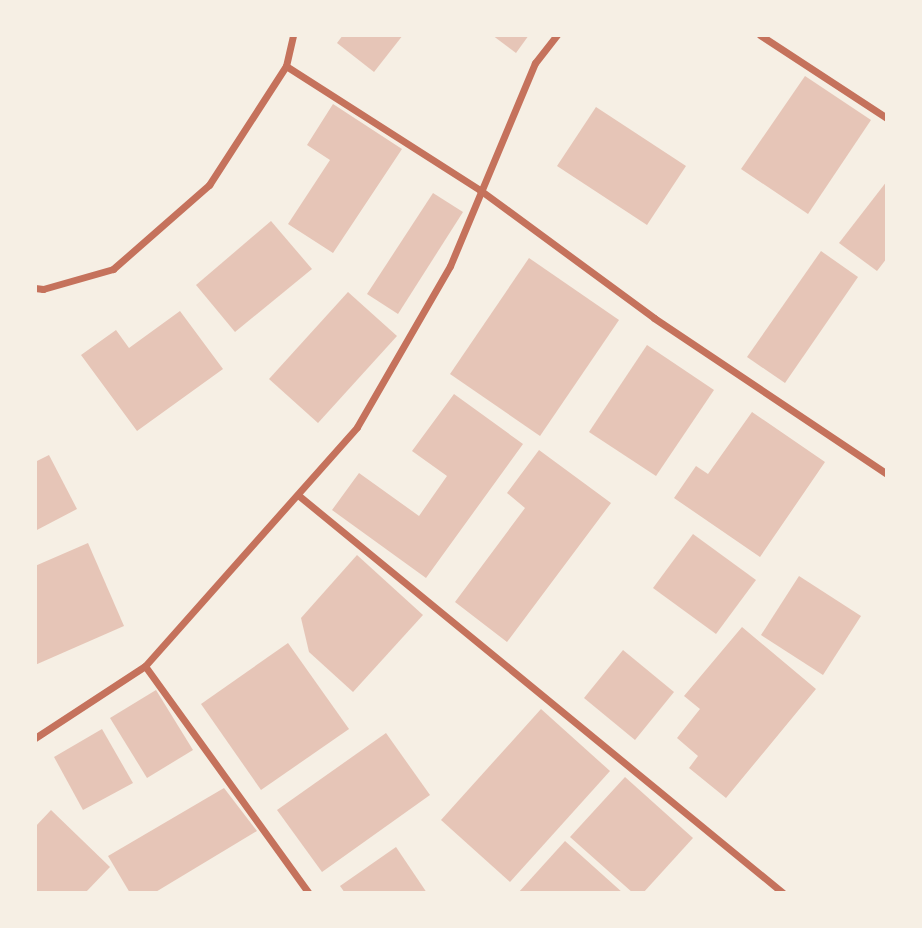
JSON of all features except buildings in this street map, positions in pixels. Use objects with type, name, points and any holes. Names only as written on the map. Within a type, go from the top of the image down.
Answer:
[{"type":"street","points":[[35,288],[43,289],[113,269],[209,185],[286,66],[293,35]]},
{"type":"street","points":[[35,738],[145,666],[357,427],[450,266],[535,63],[557,35]]},
{"type":"street","points":[[760,35],[887,118]]},
{"type":"street","points":[[286,66],[480,190],[654,318],[887,474]]},
{"type":"street","points":[[298,495],[783,893]]},
{"type":"street","points":[[145,666],[309,893]]}]
